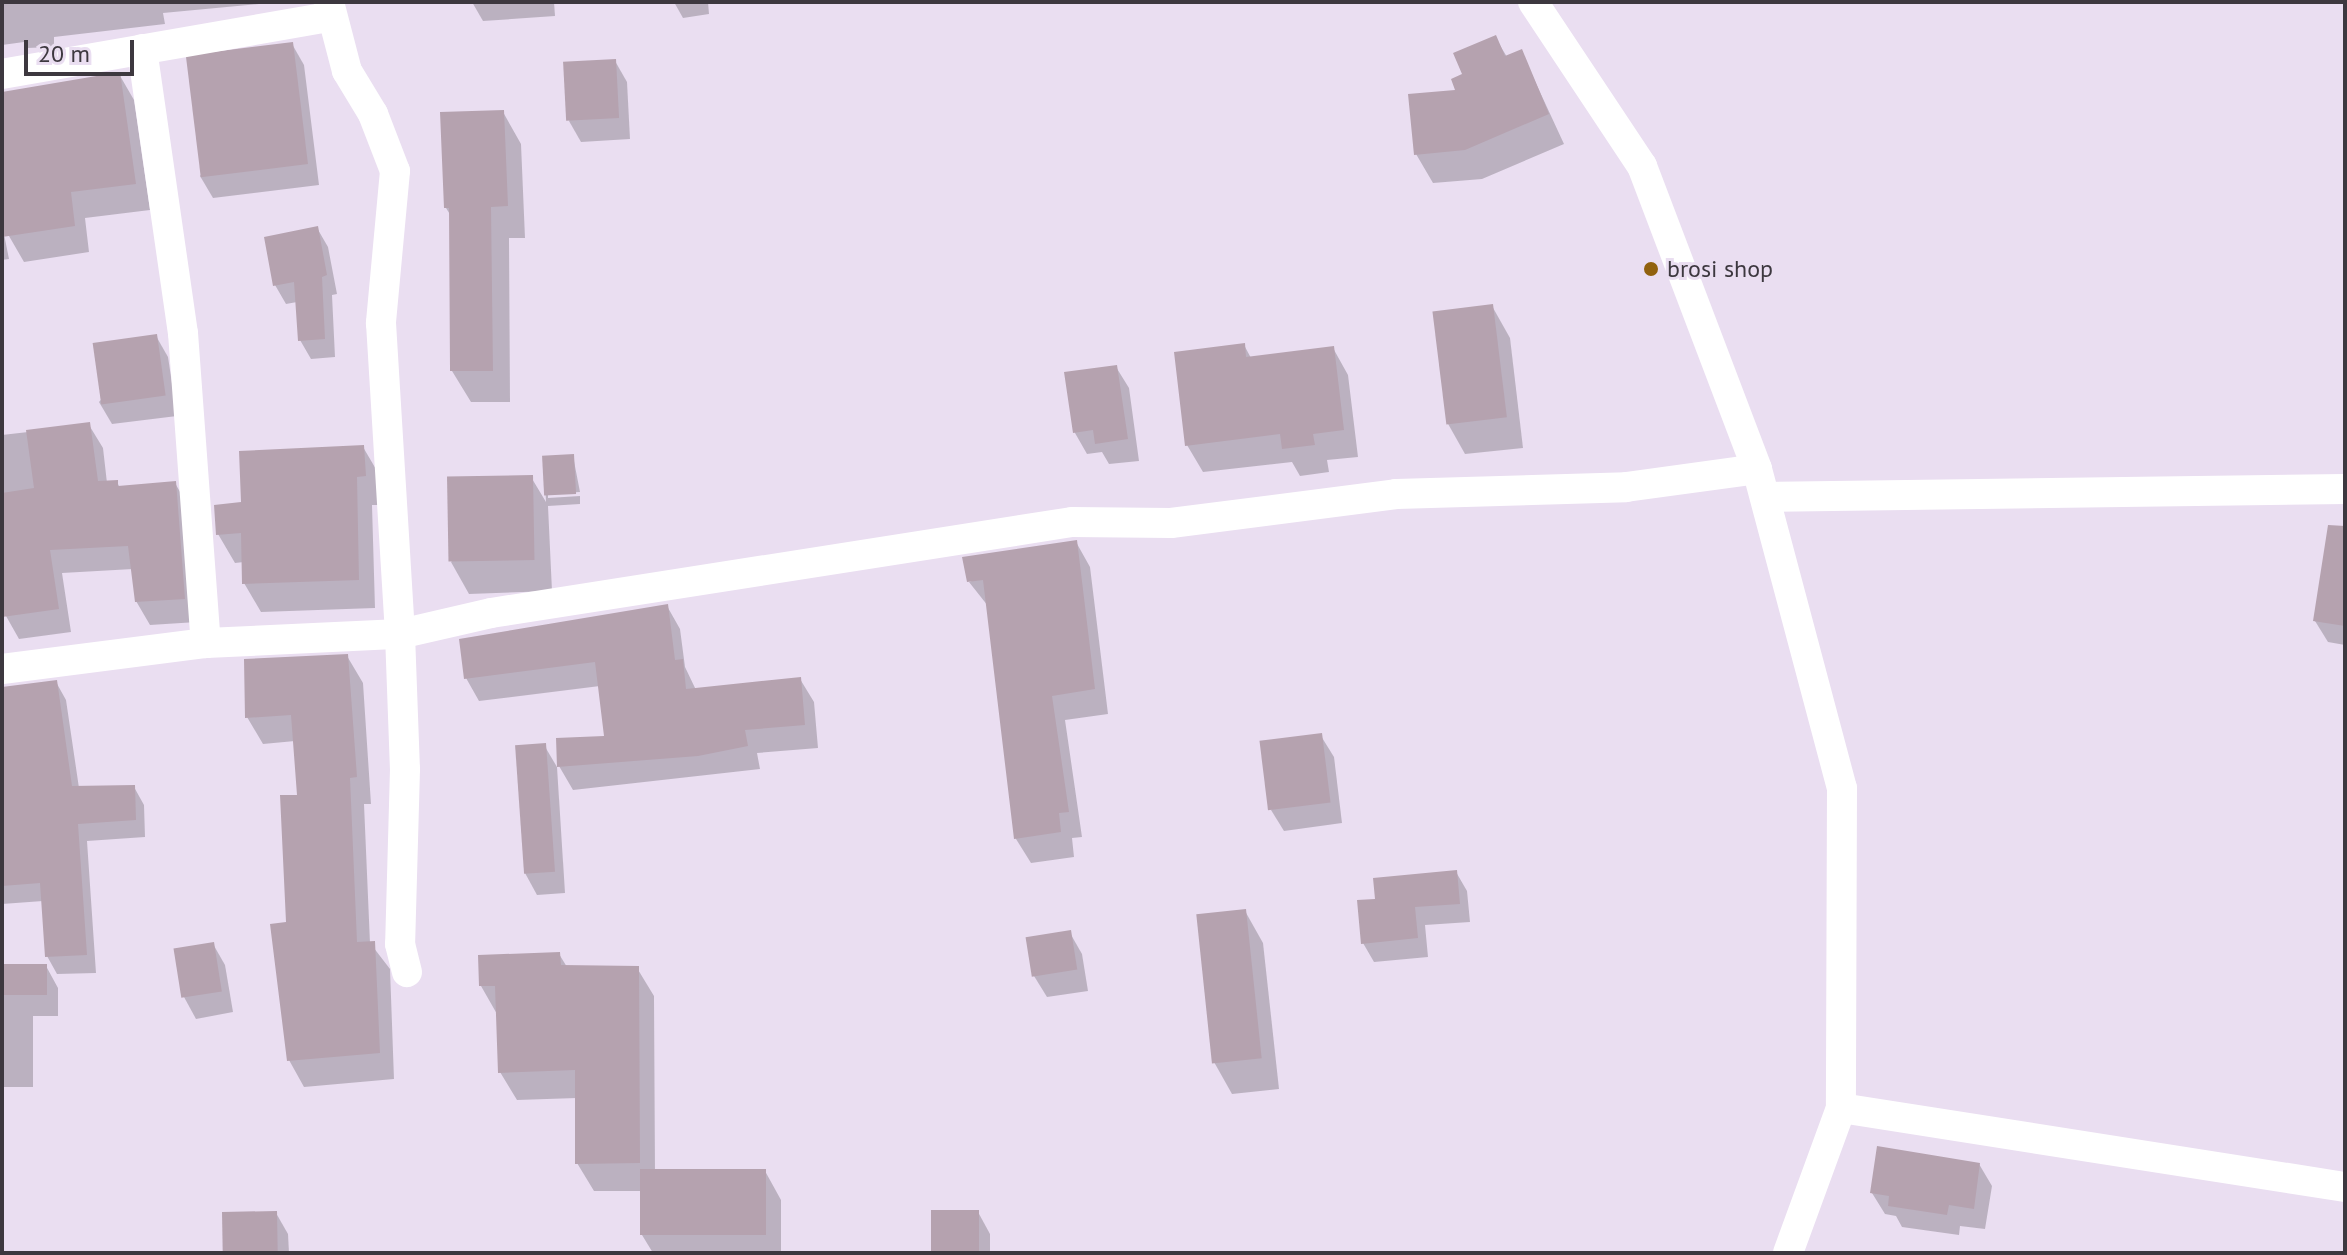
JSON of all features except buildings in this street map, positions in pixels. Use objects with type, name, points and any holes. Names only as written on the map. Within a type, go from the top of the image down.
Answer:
[{"type":"street","points":[[1533,2],[1642,166],[1761,483],[1842,788],[1841,1108],[1788,1253]]},
{"type":"street","points":[[2,74],[330,10],[347,71],[373,114],[395,171],[381,323],[400,634],[405,769],[400,944],[407,972]]},
{"type":"street","points":[[142,49],[183,333],[206,643]]},
{"type":"street","points":[[2,669],[206,643],[400,634],[491,613],[1072,522],[1171,523],[1396,494],[1761,483],[2345,489]]},
{"type":"street","points":[[1841,1108],[2345,1187]]},
{"type":"place","name":"brosi shop","points":[[1651,269]]}]
